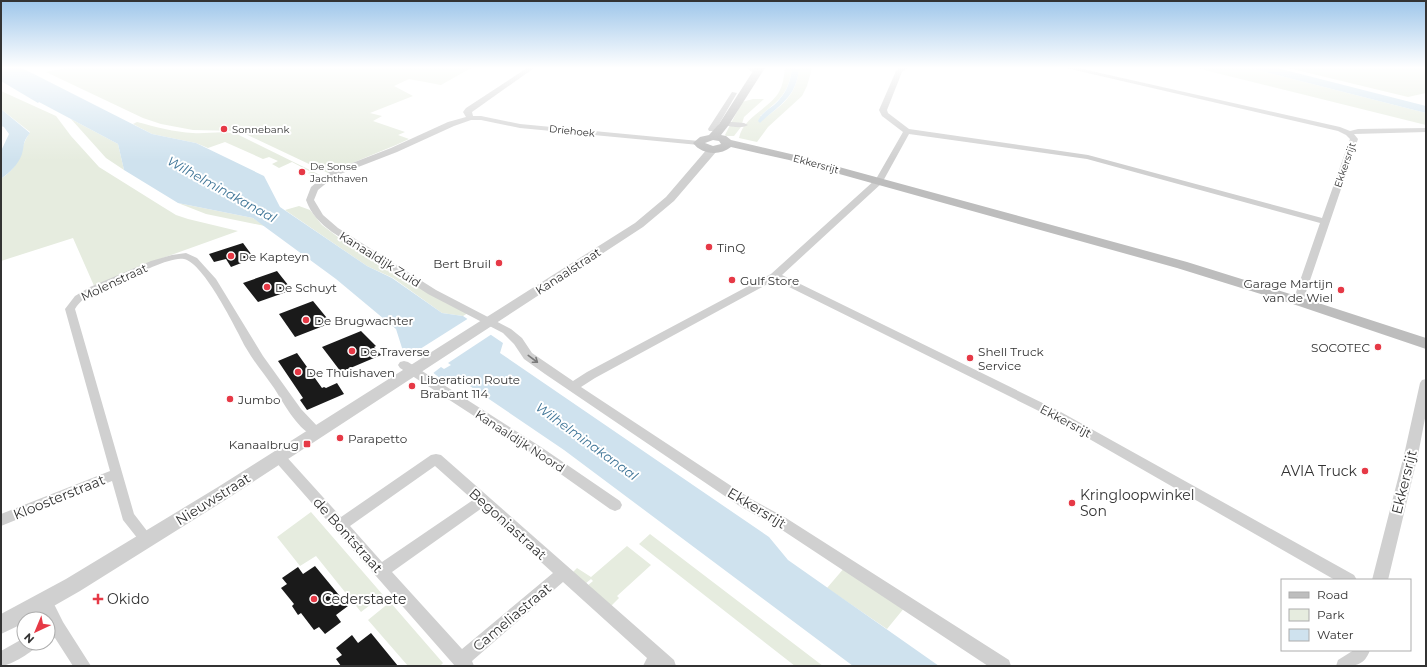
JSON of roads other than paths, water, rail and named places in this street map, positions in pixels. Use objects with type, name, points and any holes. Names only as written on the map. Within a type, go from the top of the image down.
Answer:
[{"type":"main road","points":[[720,139],[724,131],[725,120],[738,99]]},
{"type":"main road","name":"Ekkersrijt","points":[[704,145],[720,139],[753,149],[791,157],[879,181],[1182,265],[1298,301],[1426,344]]},
{"type":"street","points":[[470,118],[467,112],[485,99]]},
{"type":"street","points":[[732,99],[725,120],[744,125]]},
{"type":"street","points":[[887,99],[883,110],[885,114],[907,130],[1088,157],[1326,222]]},
{"type":"street","name":"Ekkersrijt","points":[[1212,99],[1340,129],[1349,133],[1354,139],[1298,301]]},
{"type":"street","name":"Driehoek","points":[[328,176],[394,150],[451,124],[470,118],[481,118],[520,126],[704,145]]},
{"type":"street","points":[[573,387],[775,276],[879,181],[907,130]]},
{"type":"street","name":"Ekkersrijt","points":[[1349,133],[1358,131],[1426,130]]},
{"type":"street","name":"Kanaalstraat","points":[[412,367],[485,324],[639,225],[670,199],[702,161],[708,157],[704,145]]},
{"type":"street","name":"Kanaaldijk Zuid","points":[[328,176],[314,189],[310,197],[314,208],[324,222],[432,292],[485,324]]},
{"type":"street","name":"Molenstraat","points":[[147,540],[128,516],[70,309],[72,302],[132,272],[178,256],[193,258],[227,304],[263,365],[304,422],[316,432]]},
{"type":"street","name":"Ekkersrijt","points":[[775,276],[1055,414],[1347,579]]},
{"type":"street","name":"Ekkersrijt","points":[[485,324],[507,331],[518,341],[528,356],[573,387],[746,503],[788,526],[1003,666]]},
{"type":"street","name":"Nieuwstraat","points":[[1,625],[147,540],[279,457],[412,367]]},
{"type":"street","name":"Kanaaldijk Noord","points":[[412,367],[615,505]]},
{"type":"street","name":"Ekkersrijt","points":[[1380,579],[1411,455],[1426,383]]},
{"type":"street","name":"de Bontstraat","points":[[279,457],[463,663]]},
{"type":"street","name":"Begoniastraat","points":[[340,525],[436,459],[604,608],[660,663]]},
{"type":"street","name":"Kloosterstraat","points":[[1,520],[117,474]]},
{"type":"street","points":[[381,571],[483,500]]},
{"type":"street","name":"Cameliastraat","points":[[463,663],[563,573]]},
{"type":"street","points":[[44,601],[47,611]]},
{"type":"street","points":[[56,634],[83,666]]},
{"type":"street","points":[[1,660],[17,651]]},
{"type":"street","points":[[1344,666],[1360,656],[1362,651]]},
{"type":"water","name":"Wilhelminakanaal","points":[[31,99],[83,99],[152,134],[196,143],[264,176],[280,207],[367,266],[392,278],[442,313],[463,316],[503,343],[500,353],[769,537],[788,560],[939,666],[853,666],[564,450],[461,380],[441,379],[402,348],[396,329],[336,279],[253,218],[178,203],[124,170],[118,144],[39,102],[38,103]]},
{"type":"water","points":[[779,99],[787,99],[760,123],[758,121],[764,112]]},
{"type":"water","points":[[1371,99],[1399,99],[1426,106],[1426,113]]},
{"type":"water","points":[[1,109],[30,133],[27,136],[18,162],[11,171],[1,179],[1,151],[9,134],[4,127],[1,126]]},
{"type":"place","name":"Sonnebank","points":[[224,129]]},
{"type":"place","name":"De Sonse Jachthaven","points":[[302,172]]},
{"type":"place","name":"TinQ","points":[[709,247]]},
{"type":"place","name":"De Kapteyn","points":[[231,256]]},
{"type":"place","name":"Bert Bruil","points":[[499,263]]},
{"type":"place","name":"Gulf Store","points":[[732,280]]},
{"type":"place","name":"De Schuyt","points":[[267,287]]},
{"type":"place","name":"Garage Martijn van de Wiel","points":[[1341,290]]},
{"type":"place","name":"De Brugwachter","points":[[306,320]]},
{"type":"place","name":"SOCOTEC","points":[[1378,347]]},
{"type":"place","name":"De Traverse","points":[[352,351]]},
{"type":"place","name":"Shell Truck Service","points":[[970,358]]},
{"type":"place","name":"De Thuishaven","points":[[298,372]]},
{"type":"place","name":"Liberation Route Brabant 114","points":[[412,386]]},
{"type":"place","name":"Jumbo","points":[[230,399]]},
{"type":"place","name":"Parapetto","points":[[340,438]]},
{"type":"place","name":"Kanaalbrug","points":[[307,444]]},
{"type":"place","name":"AVIA Truck","points":[[1365,471]]},
{"type":"place","name":"Kringloopwinkel Son","points":[[1072,503]]},
{"type":"place","name":"Okido","points":[[98,599]]},
{"type":"place","name":"Cederstaete","points":[[314,599]]}]
